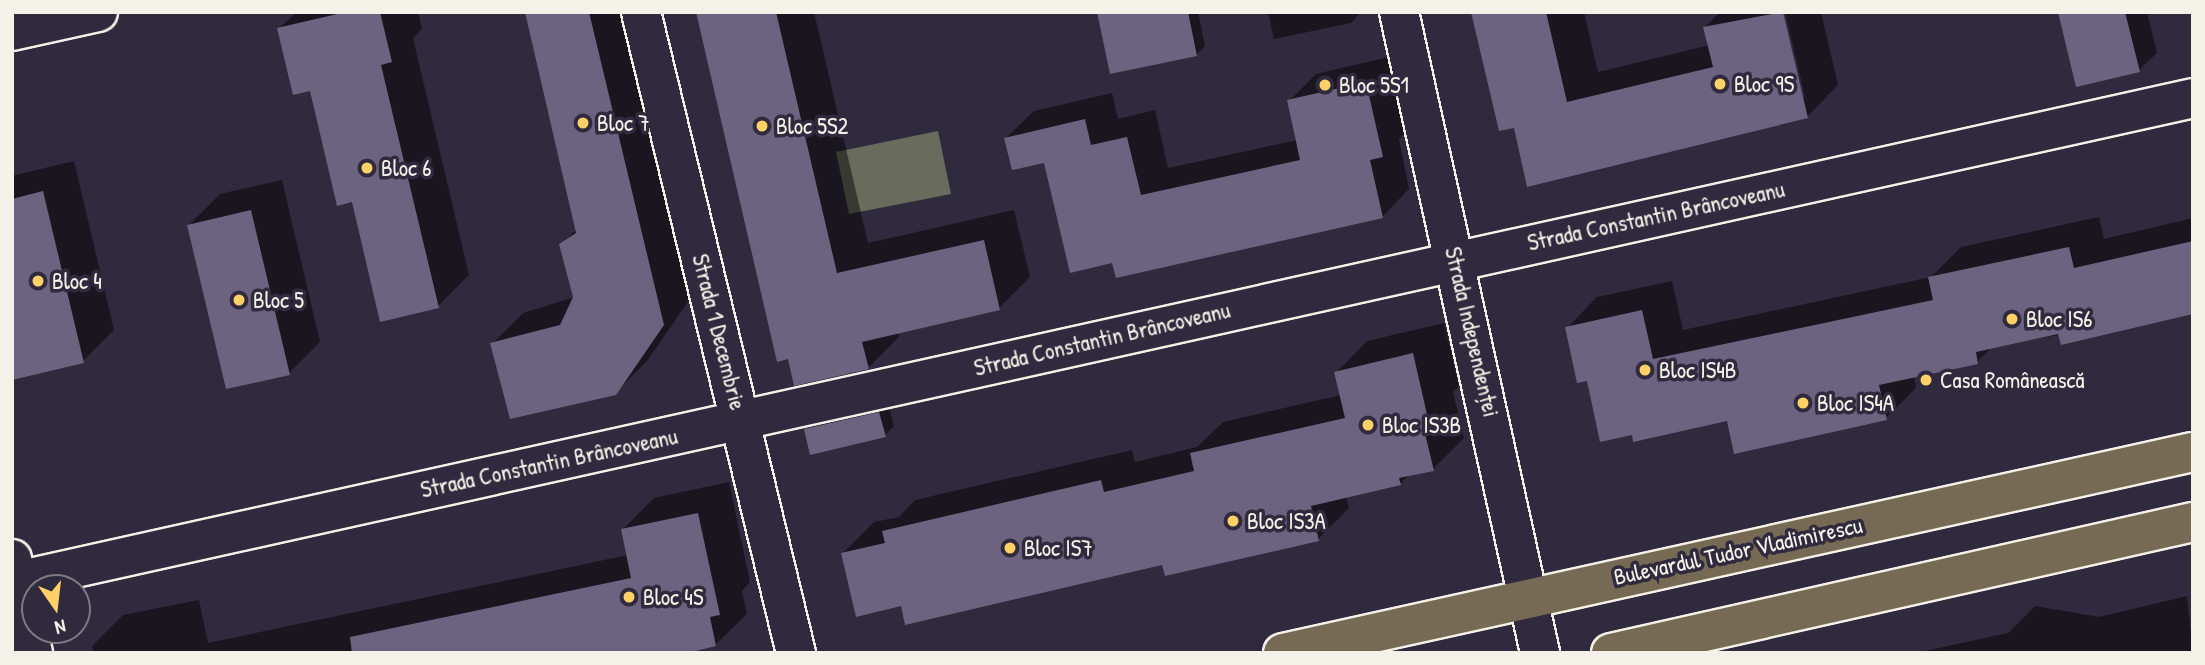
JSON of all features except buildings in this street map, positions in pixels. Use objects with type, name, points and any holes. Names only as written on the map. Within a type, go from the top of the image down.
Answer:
[{"type":"main road","name":"Bulevardul Tudor Vladimirescu","points":[[1283,653],[1529,596],[2193,452]]},
{"type":"main road","points":[[1611,653],[2193,522]]},
{"type":"street","points":[[12,31],[99,12]]},
{"type":"street","name":"Strada 1 Decembrie","points":[[641,12],[796,653]]},
{"type":"street","name":"Strada Independenței","points":[[1399,12],[1457,260],[1541,653]]},
{"type":"street","name":"Strada Constantin Brâncoveanu","points":[[14,574],[741,420],[2193,98]]},
{"type":"street","points":[[14,574],[33,653]]},
{"type":"green space","points":[[938,131],[951,194],[849,214],[836,152]]},
{"type":"place","name":"Bloc 9S","points":[[1720,84]]},
{"type":"place","name":"Bloc 5S1","points":[[1325,85]]},
{"type":"place","name":"Bloc 7","points":[[583,123]]},
{"type":"place","name":"Bloc 5S2","points":[[762,126]]},
{"type":"place","name":"Bloc 6","points":[[367,168]]},
{"type":"place","name":"Bloc 4","points":[[38,281]]},
{"type":"place","name":"Bloc 5","points":[[239,300]]},
{"type":"place","name":"Bloc IS6","points":[[2012,319]]},
{"type":"place","name":"Bloc IS4B","points":[[1645,370]]},
{"type":"place","name":"Casa Românească","points":[[1926,380]]},
{"type":"place","name":"Bloc IS4A","points":[[1803,403]]},
{"type":"place","name":"Bloc IS3B","points":[[1368,425]]},
{"type":"place","name":"Bloc IS3A","points":[[1233,521]]},
{"type":"place","name":"Bloc IS7","points":[[1010,548]]},
{"type":"place","name":"Bloc 4S","points":[[629,597]]}]
